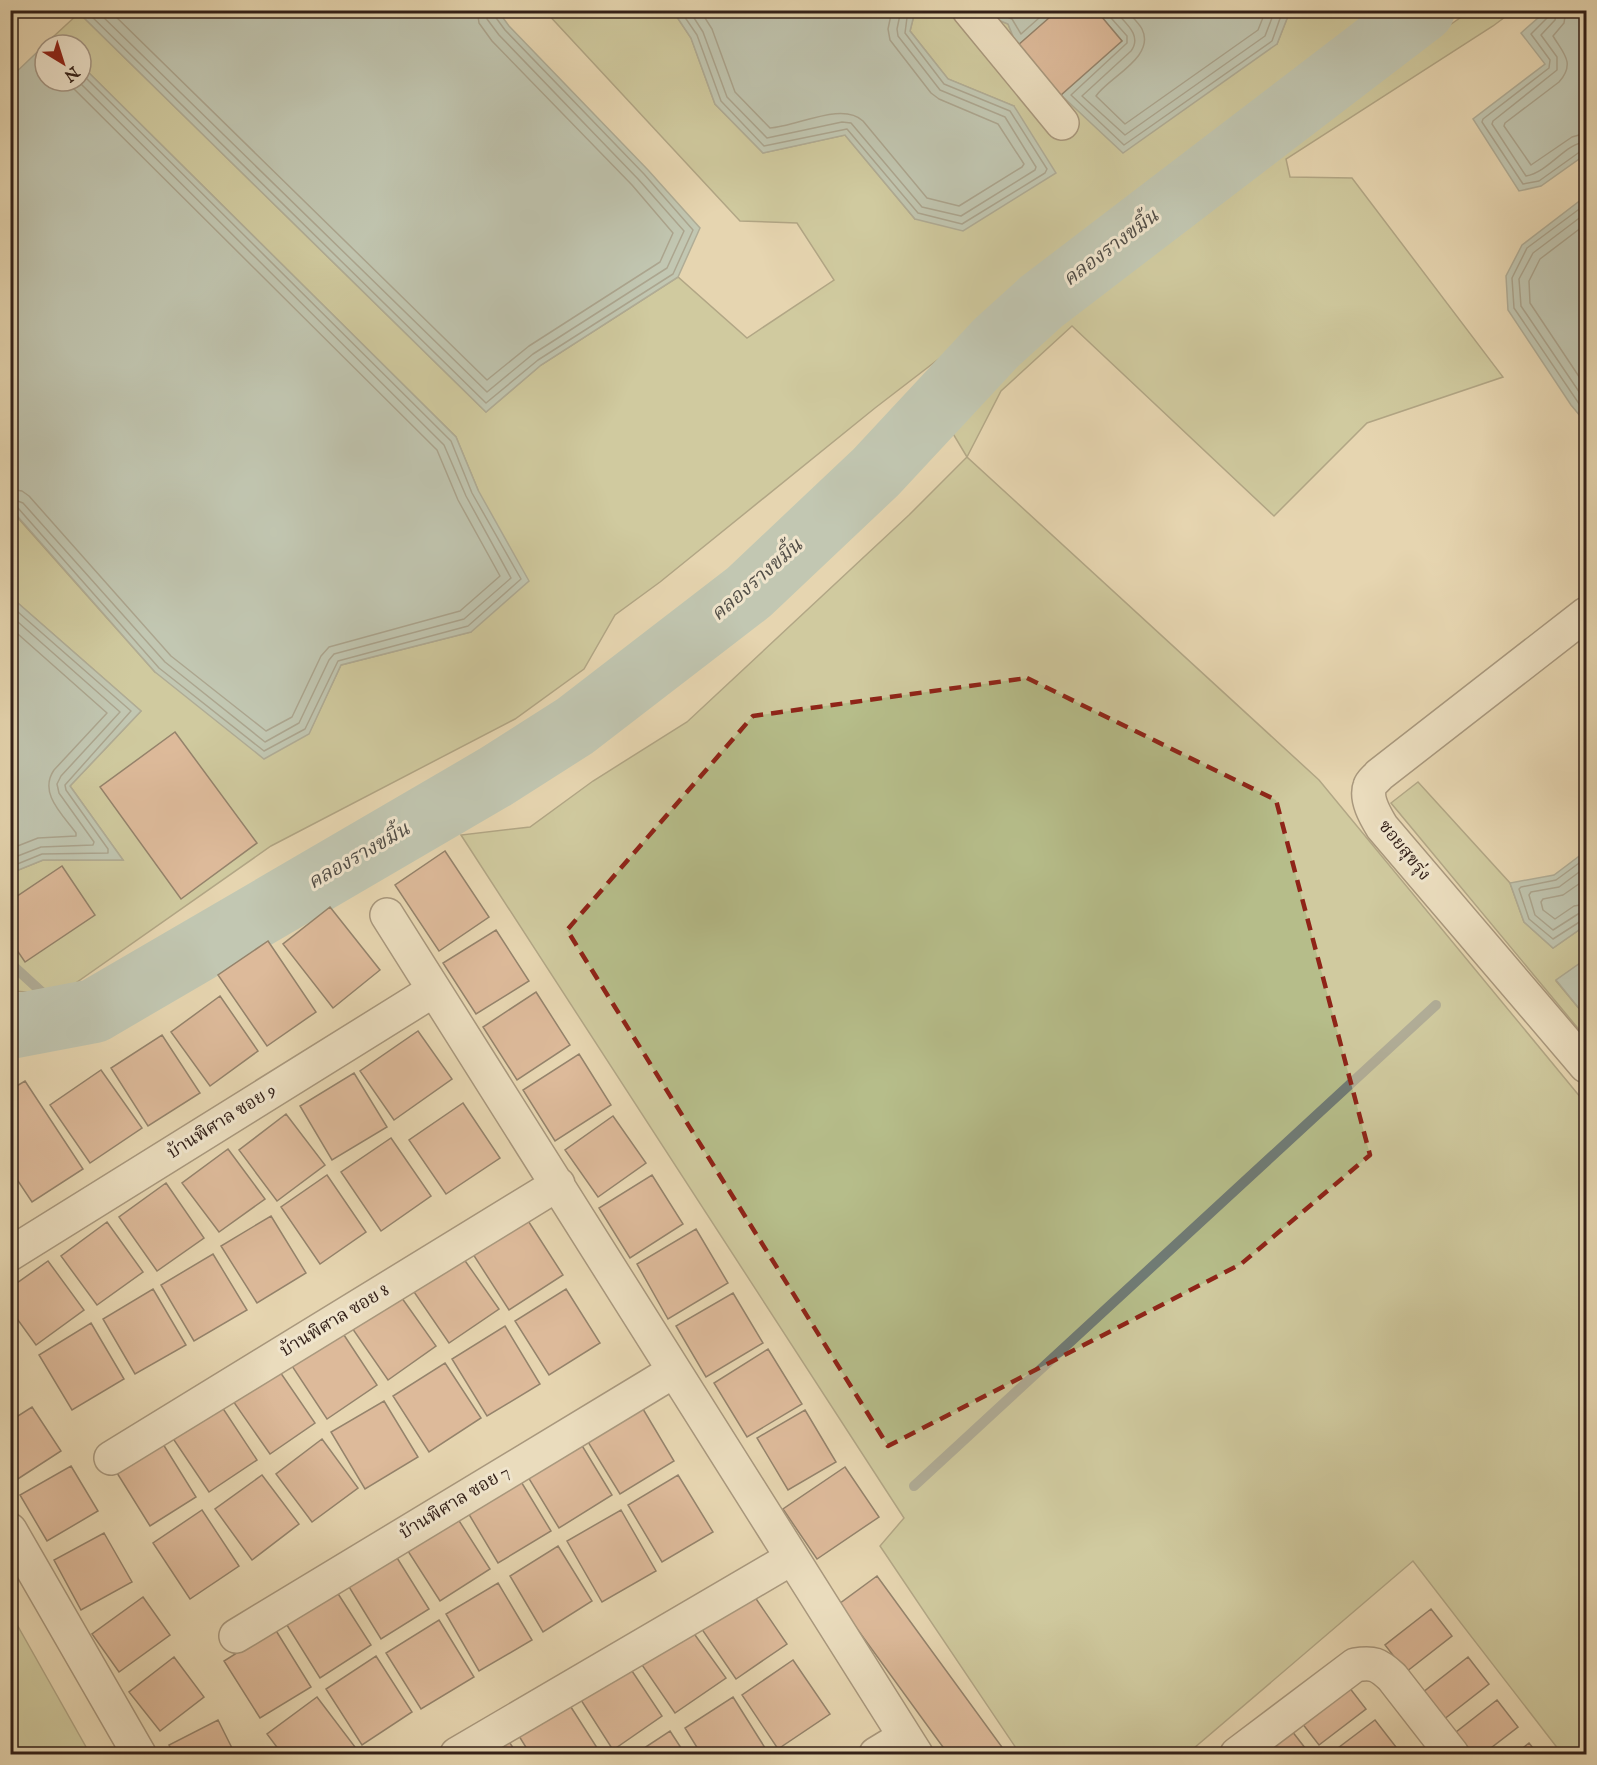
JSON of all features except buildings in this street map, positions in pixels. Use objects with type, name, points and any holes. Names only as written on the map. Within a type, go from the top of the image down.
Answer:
[{"type":"street","points":[[969,10],[1062,123]]},
{"type":"street","name":"ซอยสุขรุ่ง","points":[[1587,614],[1379,775],[1370,786],[1369,798],[1374,814],[1382,827],[1587,1066]]},
{"type":"street","points":[[387,915],[910,1746],[876,1755]]},
{"type":"street","name":"บ้านพิศาล ซอย 9","points":[[10,1254],[434,990]]},
{"type":"street","name":"บ้านพิศาล ซอย 8","points":[[111,1458],[558,1185]]},
{"type":"street","name":"บ้านพิศาล ซอย 7","points":[[236,1636],[674,1371]]},
{"type":"street","points":[[10,1530],[139,1755]]},
{"type":"street","points":[[457,1755],[792,1558]]},
{"type":"street","points":[[1237,1755],[1355,1665],[1371,1663],[1392,1677],[1452,1755]]},
{"type":"highlighted area","points":[[1027,678],[1276,800],[1370,1155],[1241,1264],[888,1446],[567,930],[753,716]]},
{"type":"green space","points":[[545,11],[673,11],[691,38],[715,104],[763,153],[845,135],[915,219],[1014,106],[948,79],[910,31],[915,11],[977,11],[1008,24],[1017,46],[1061,95],[1277,44],[1290,11],[1404,11],[1044,278],[875,408],[660,582],[615,615],[584,669],[515,719],[271,846],[60,994],[12,991],[11,873],[43,860],[123,860],[70,786],[141,711],[11,597],[10,509],[155,672],[309,733],[341,665],[471,632],[478,490],[456,437],[93,77],[93,33],[57,33],[79,13],[486,412],[541,365],[678,277],[747,338],[834,280],[797,223],[740,221]]},
{"type":"green space","points":[[1470,11],[1513,11],[1286,159],[1290,177],[1352,178],[1503,377],[1367,423],[1274,516],[1072,326],[1001,391],[967,457],[952,432],[1042,322],[1339,102]]},
{"type":"green space","points":[[967,457],[1319,780],[1586,1104],[1586,1754],[1562,1754],[1413,1561],[1187,1754],[1020,1754],[880,1546],[904,1518],[461,835],[530,827],[593,781],[687,722],[909,515]]},
{"type":"green space","points":[[1418,782],[1510,883],[1524,922],[1553,948],[1586,925],[1586,959],[1556,981],[1586,1017],[1586,1038],[1391,803]]},
{"type":"green space","points":[[11,1614],[90,1754],[11,1754]]},
{"type":"water","points":[[77,11],[498,11],[509,26],[648,170],[700,228],[678,277],[541,365],[486,412]]},
{"type":"water","points":[[673,11],[915,11],[910,31],[948,79],[1014,106],[1056,173],[963,231],[915,219],[845,135],[763,153],[715,104],[691,38]]},
{"type":"water","points":[[982,11],[1058,11],[1017,46],[1008,24]]},
{"type":"water","points":[[1096,11],[1290,11],[1277,44],[1123,153],[1061,95],[1122,41]]},
{"type":"water","points":[[1546,11],[1586,11],[1586,154],[1541,186],[1519,191],[1473,119],[1545,64],[1521,33]]},
{"type":"water","points":[[33,56],[33,93],[93,93],[93,77],[456,437],[478,490],[529,581],[471,632],[341,665],[309,734],[264,759],[155,672],[11,509],[11,77]]},
{"type":"water","points":[[1586,196],[1586,423],[1571,405],[1508,310],[1506,276],[1522,245]]},
{"type":"water","points":[[11,597],[141,711],[70,786],[123,860],[43,860],[11,873]]},
{"type":"water","points":[[1586,851],[1586,925],[1553,948],[1524,922],[1510,883],[1554,875]]},
{"type":"water","points":[[1586,959],[1586,1017],[1556,980]]},
{"type":"waterway","name":"คลองรางขมิ้น","points":[[10,1027],[94,1011],[495,777],[575,726],[749,592],[876,472],[996,343],[1041,302],[1423,10]]},
{"type":"waterway","points":[[10,963],[68,1016]]},
{"type":"waterway","points":[[914,1486],[1436,1005]]}]
